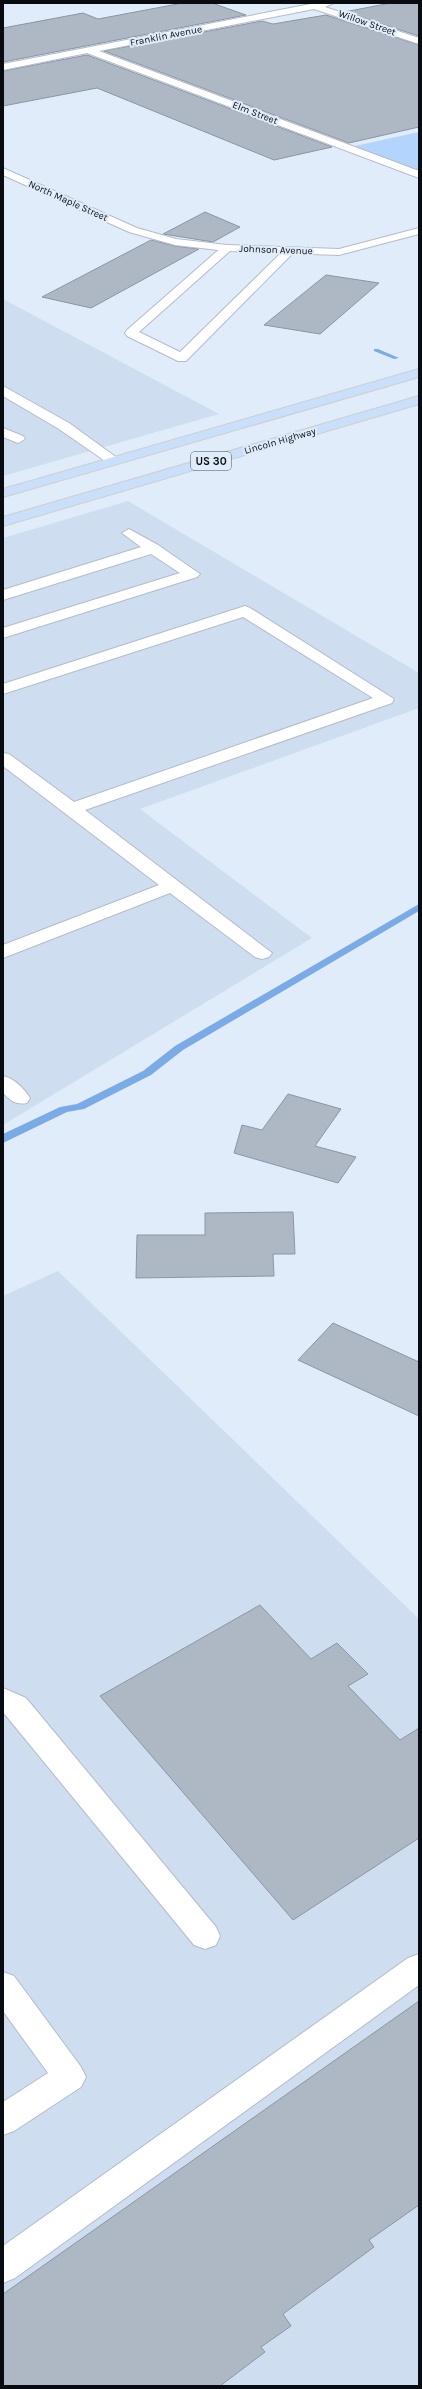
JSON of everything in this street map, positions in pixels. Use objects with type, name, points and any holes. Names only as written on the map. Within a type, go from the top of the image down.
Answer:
[{"type":"main road","name":"US 30","points":[[3,493],[113,460],[419,373]]},
{"type":"main road","name":"Lincoln Highway","points":[[3,522],[419,400]]},
{"type":"street","name":"Franklin Avenue","points":[[3,67],[330,3]]},
{"type":"street","name":"Willow Street","points":[[315,6],[419,41]]},
{"type":"street","name":"Elm Street","points":[[90,51],[419,175]]},
{"type":"street","name":"North Maple Street","points":[[3,171],[85,210],[133,230]]},
{"type":"street","name":"Johnson Avenue","points":[[133,230],[174,242],[227,248],[338,252],[419,231]]},
{"type":"street","points":[[227,248],[131,333],[182,358],[290,250]]},
{"type":"street","points":[[3,390],[64,426],[113,460]]},
{"type":"street","points":[[3,432],[18,440],[3,444]]},
{"type":"street","points":[[3,633],[192,574],[129,533]]},
{"type":"street","points":[[3,595],[153,548]]},
{"type":"street","points":[[3,690],[245,611],[386,699],[72,809]]},
{"type":"street","points":[[3,758],[262,953]]},
{"type":"street","points":[[3,952],[172,886]]},
{"type":"street","points":[[3,1082],[20,1098]]},
{"type":"street","points":[[3,1699],[16,1706],[206,1936]]},
{"type":"street","points":[[3,2266],[419,1968]]},
{"type":"street","points":[[3,1986],[70,2077],[3,2120]]},
{"type":"shaded area","points":[[419,132],[419,171],[355,146]]},
{"type":"shaded area","points":[[3,299],[219,414],[3,476]]},
{"type":"shaded area","points":[[128,501],[419,673],[419,708],[140,809],[312,938],[3,1125],[3,538]]},
{"type":"shaded area","points":[[58,1271],[419,1619],[419,2386],[3,2386],[3,1296]]},
{"type":"building","points":[[183,3],[212,3],[246,15],[3,62],[3,28],[83,13],[98,19]]},
{"type":"building","points":[[391,3],[419,3],[419,36],[344,12]]},
{"type":"building","points":[[326,15],[419,45],[419,127],[349,143],[104,51],[262,21],[273,24]]},
{"type":"building","points":[[87,55],[332,147],[274,160],[97,88],[3,106],[3,71]]},
{"type":"building","points":[[205,212],[240,227],[213,242],[163,234]]},
{"type":"building","points":[[151,240],[175,246],[199,249],[91,308],[42,297]]},
{"type":"building","points":[[326,275],[379,283],[320,334],[264,325]]},
{"type":"building","points":[[288,1094],[341,1109],[315,1146],[356,1157],[338,1183],[234,1153],[242,1125],[262,1130]]},
{"type":"building","points":[[293,1212],[295,1254],[273,1254],[274,1276],[136,1278],[137,1235],[205,1235],[205,1213]]},
{"type":"building","points":[[333,1323],[419,1362],[419,1416],[298,1360]]},
{"type":"building","points":[[260,1605],[311,1659],[337,1643],[368,1674],[348,1686],[400,1740],[419,1728],[419,1838],[293,1920],[100,1696]]},
{"type":"building","points":[[419,2001],[419,2205],[369,2240],[374,2247],[283,2314],[291,2326],[261,2347],[265,2352],[220,2386],[3,2386],[3,2294]]},
{"type":"waterway","points":[[376,350],[396,358]]},
{"type":"waterway","points":[[3,1139],[64,1109],[80,1107],[147,1073],[179,1048],[419,907]]}]
